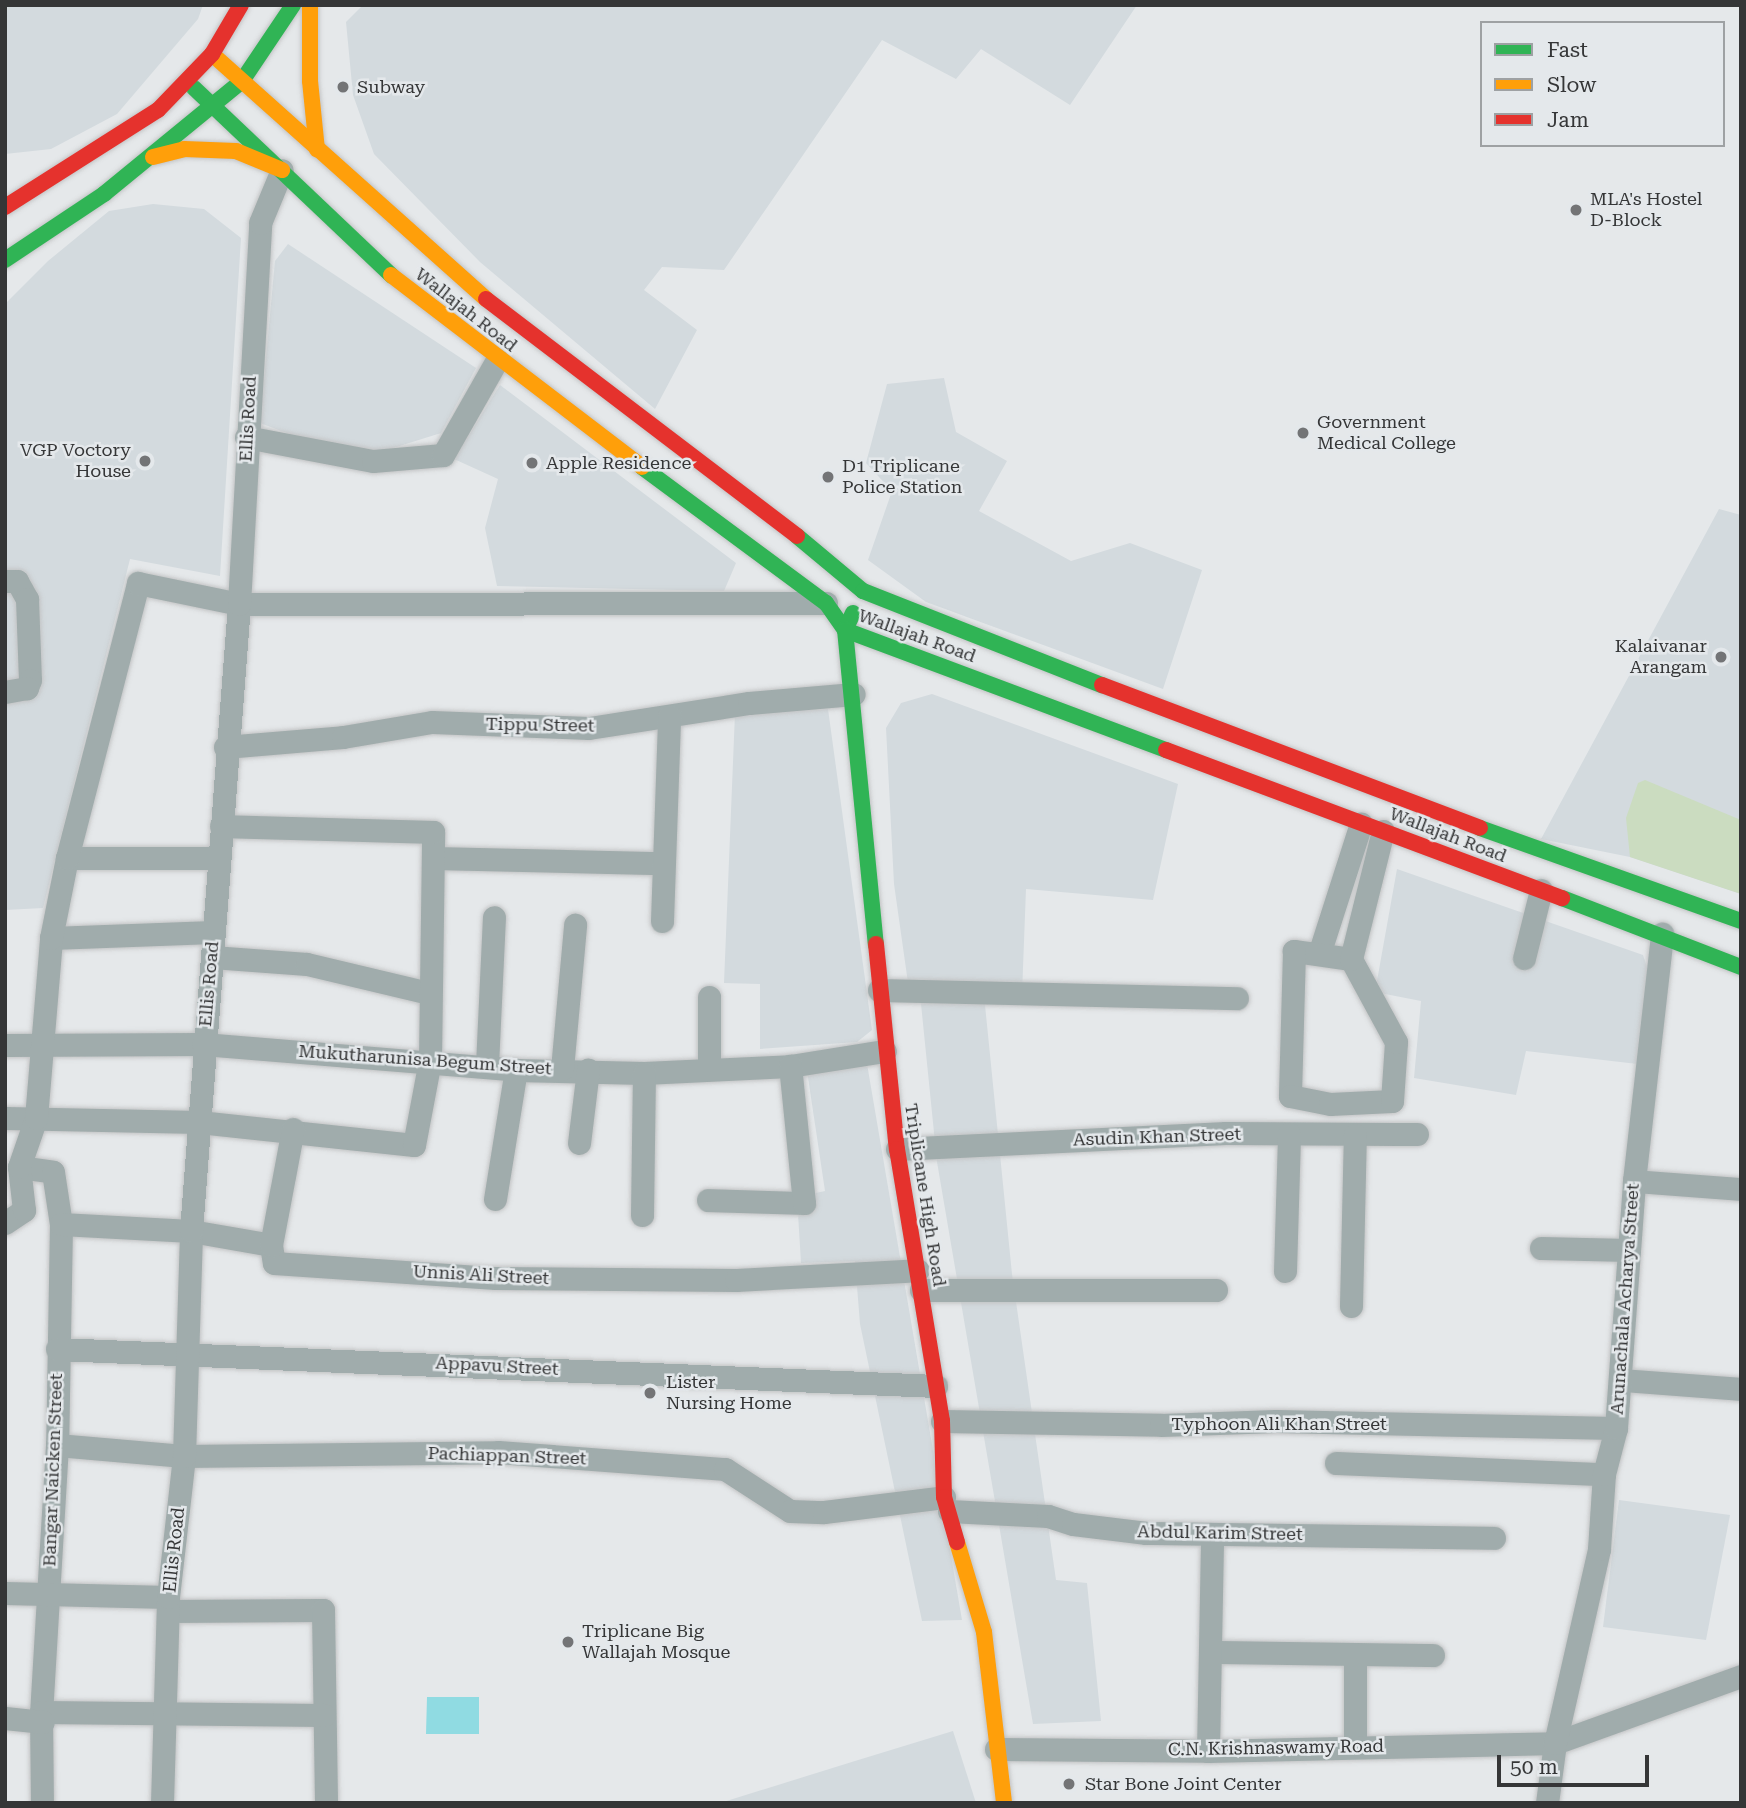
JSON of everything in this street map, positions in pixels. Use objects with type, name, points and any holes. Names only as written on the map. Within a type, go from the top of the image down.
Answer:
[{"type":"main road","points":[[5,207],[45,185],[158,110],[212,54],[241,5]]},
{"type":"main road","points":[[5,261],[153,157],[242,81],[293,5]]},
{"type":"main road","points":[[310,5],[310,81],[317,150]]},
{"type":"main road","name":"Wallajah Road","points":[[212,54],[481,295],[750,498],[863,591],[1358,785],[1741,920]]},
{"type":"main road","name":"Wallajah Road","points":[[186,81],[214,104],[374,261],[497,360],[826,603],[845,630],[1661,934],[1741,967]]},
{"type":"main road","points":[[153,157],[184,149],[236,150],[282,170]]},
{"type":"main road","points":[[5,183],[45,185]]},
{"type":"main road","points":[[845,630],[863,591]]},
{"type":"main road","name":"Triplicane High Road","points":[[845,630],[854,694],[879,990],[897,1149],[942,1421],[946,1504],[985,1632],[1004,1803]]},
{"type":"street","name":"Ellis Road","points":[[162,1803],[168,1604],[184,1456],[190,1357],[191,1231],[225,747],[239,604],[246,437],[260,223],[282,170]]},
{"type":"street","points":[[246,437],[373,461],[443,455],[497,360]]},
{"type":"street","points":[[5,581],[18,581],[24,588],[30,680],[27,688],[5,692]]},
{"type":"street","points":[[5,1223],[24,1210],[19,1167],[36,1118],[51,938],[67,858],[138,583],[239,604],[826,603]]},
{"type":"street","name":"Tippu Street","points":[[225,747],[343,737],[432,722],[589,728],[854,694]]},
{"type":"street","points":[[662,921],[669,716]]},
{"type":"street","points":[[5,1118],[199,1122],[293,1129],[414,1145],[430,1060],[433,832],[221,826]]},
{"type":"street","points":[[1320,951],[1372,827]]},
{"type":"street","points":[[1350,959],[1320,951],[1294,951],[1290,1096],[1330,1104],[1392,1101],[1396,1042],[1350,959],[1372,827]]},
{"type":"street","points":[[67,858],[219,858]]},
{"type":"street","points":[[433,858],[662,863]]},
{"type":"street","points":[[1524,958],[1541,891]]},
{"type":"street","points":[[487,1065],[494,918]]},
{"type":"street","points":[[562,1069],[575,925]]},
{"type":"street","points":[[51,938],[213,932]]},
{"type":"street","name":"Arunachala Acharya Street","points":[[1547,1803],[1555,1743],[1599,1549],[1604,1474],[1616,1428],[1622,1380],[1634,1181],[1661,934]]},
{"type":"street","points":[[212,957],[307,964],[429,993]]},
{"type":"street","points":[[879,990],[1237,998]]},
{"type":"street","points":[[709,997],[709,1066]]},
{"type":"street","name":"Mukutharunisa Begum Street","points":[[5,1045],[203,1044],[430,1060],[516,1070],[644,1073],[709,1066],[790,1066],[885,1051]]},
{"type":"street","points":[[708,1200],[804,1203],[790,1066]]},
{"type":"street","points":[[495,1199],[516,1070]]},
{"type":"street","points":[[579,1143],[588,1070]]},
{"type":"street","points":[[642,1215],[644,1073]]},
{"type":"street","points":[[61,1224],[191,1231],[271,1245],[293,1129]]},
{"type":"street","points":[[1285,1271],[1289,1134]]},
{"type":"street","name":"Asudin Khan Street","points":[[897,1149],[1289,1134],[1417,1135]]},
{"type":"street","points":[[1351,1306],[1355,1135]]},
{"type":"street","name":"Bangar Naicken Street","points":[[19,1167],[53,1172],[61,1224],[57,1445],[42,1717],[42,1803]]},
{"type":"street","points":[[1634,1181],[1741,1189]]},
{"type":"street","name":"Unnis Ali Street","points":[[271,1245],[274,1263],[495,1278],[920,1280]]},
{"type":"street","points":[[1541,1248],[1629,1250]]},
{"type":"street","points":[[920,1280],[1216,1290]]},
{"type":"street","name":"Appavu Street","points":[[57,1349],[190,1357],[495,1365],[742,1381],[936,1386]]},
{"type":"street","points":[[1622,1380],[1741,1388]]},
{"type":"street","name":"Typhoon Ali Khan Street","points":[[942,1421],[1161,1425],[1276,1421],[1616,1428]]},
{"type":"street","name":"Pachiappan Street","points":[[57,1445],[184,1456],[498,1452],[724,1469],[790,1511],[824,1512],[946,1504]]},
{"type":"street","points":[[1336,1463],[1604,1474]]},
{"type":"street","name":"Abdul Karim Street","points":[[946,1504],[1048,1516],[1073,1524],[1146,1533],[1494,1538]]},
{"type":"street","points":[[1208,1751],[1212,1652],[1212,1534]]},
{"type":"street","points":[[5,1593],[168,1604],[323,1610],[326,1803]]},
{"type":"street","points":[[1212,1652],[1433,1655]]},
{"type":"street","points":[[1355,1654],[1355,1747]]},
{"type":"street","name":"C.N. Krishnaswamy Road","points":[[996,1749],[1208,1751],[1555,1743],[1741,1676]]},
{"type":"street","points":[[5,1718],[165,1711],[324,1715]]},
{"type":"shaded area","points":[[5,5],[203,5],[198,19],[117,114],[51,149],[5,154]]},
{"type":"shaded area","points":[[363,5],[1137,5],[1070,105],[981,49],[956,79],[882,40],[724,270],[662,267],[644,290],[697,330],[655,409],[480,262],[374,154],[353,95],[346,22]]},
{"type":"shaded area","points":[[153,204],[204,209],[241,238],[220,576],[130,559],[43,908],[5,910],[5,304],[48,261],[109,211]]},
{"type":"shaded area","points":[[288,244],[476,368],[441,433],[374,454],[308,441],[260,423],[275,261]]},
{"type":"shaded area","points":[[944,378],[956,432],[1007,461],[979,511],[1071,561],[1130,543],[1202,570],[1163,689],[926,602],[868,560],[892,491],[866,463],[887,384]]},
{"type":"shaded area","points":[[500,385],[736,563],[724,591],[497,586],[485,528],[498,479],[454,459]]},
{"type":"shaded area","points":[[1719,509],[1741,515],[1741,894],[1630,857],[1541,839]]},
{"type":"shaded area","points":[[932,694],[1178,784],[1153,900],[1026,889],[1022,994],[909,990],[894,884],[886,728],[901,703]]},
{"type":"shaded area","points":[[828,709],[872,1030],[857,1042],[760,1049],[760,984],[724,983],[735,713]]},
{"type":"shaded area","points":[[1397,869],[1643,955],[1650,976],[1646,1065],[1526,1051],[1516,1095],[1414,1078],[1421,1001],[1375,992]]},
{"type":"shaded area","points":[[920,994],[984,995],[1012,1274],[1056,1580],[1087,1583],[1101,1721],[1033,1724],[937,1162]]},
{"type":"shaded area","points":[[866,1058],[962,1620],[922,1621],[860,1324],[855,1261],[801,1263],[797,1197],[825,1191],[806,1064]]},
{"type":"shaded area","points":[[1619,1500],[1730,1515],[1706,1640],[1603,1627]]},
{"type":"shaded area","points":[[953,1731],[976,1803],[720,1803],[855,1761]]},
{"type":"green space","points":[[1645,780],[1741,820],[1741,894],[1630,857],[1626,818],[1638,783]]},
{"type":"water","points":[[427,1697],[479,1697],[479,1734],[426,1734]]},
{"type":"traffic: fast","points":[[5,260],[104,194],[242,81],[293,5]]},
{"type":"traffic: fast","points":[[194,88],[391,275]]},
{"type":"traffic: fast","points":[[642,467],[826,603],[845,630],[1166,750]]},
{"type":"traffic: fast","points":[[797,536],[863,591],[1102,685]]},
{"type":"traffic: fast","points":[[853,613],[845,630],[876,944]]},
{"type":"traffic: fast","points":[[1480,828],[1741,921]]},
{"type":"traffic: fast","points":[[1562,898],[1741,967]]},
{"type":"traffic: slow","points":[[310,5],[310,81],[317,150]]},
{"type":"traffic: slow","points":[[212,54],[486,299]]},
{"type":"traffic: slow","points":[[153,157],[184,149],[236,151],[282,170]]},
{"type":"traffic: slow","points":[[391,275],[642,467]]},
{"type":"traffic: slow","points":[[957,1542],[984,1632],[1004,1803]]},
{"type":"traffic: jam","points":[[5,207],[158,110],[212,54],[241,5]]},
{"type":"traffic: jam","points":[[486,299],[797,536]]},
{"type":"traffic: jam","points":[[1102,685],[1480,828]]},
{"type":"traffic: jam","points":[[1166,750],[1562,898]]},
{"type":"traffic: jam","points":[[876,944],[897,1149],[942,1421],[944,1497],[957,1542]]},
{"type":"place","name":"Subway","points":[[343,87]]},
{"type":"place","name":"MLA's Hostel D-Block","points":[[1576,210]]},
{"type":"place","name":"Government Medical College","points":[[1303,433]]},
{"type":"place","name":"VGP Voctory House","points":[[145,461]]},
{"type":"place","name":"Apple Residence","points":[[532,463]]},
{"type":"place","name":"D1 Triplicane Police Station","points":[[828,477]]},
{"type":"place","name":"Kalaivanar Arangam","points":[[1721,657]]},
{"type":"place","name":"Lister Nursing Home","points":[[650,1393]]},
{"type":"place","name":"Triplicane Big Wallajah Mosque","points":[[568,1642]]},
{"type":"place","name":"Star Bone Joint Center","points":[[1069,1784]]}]
